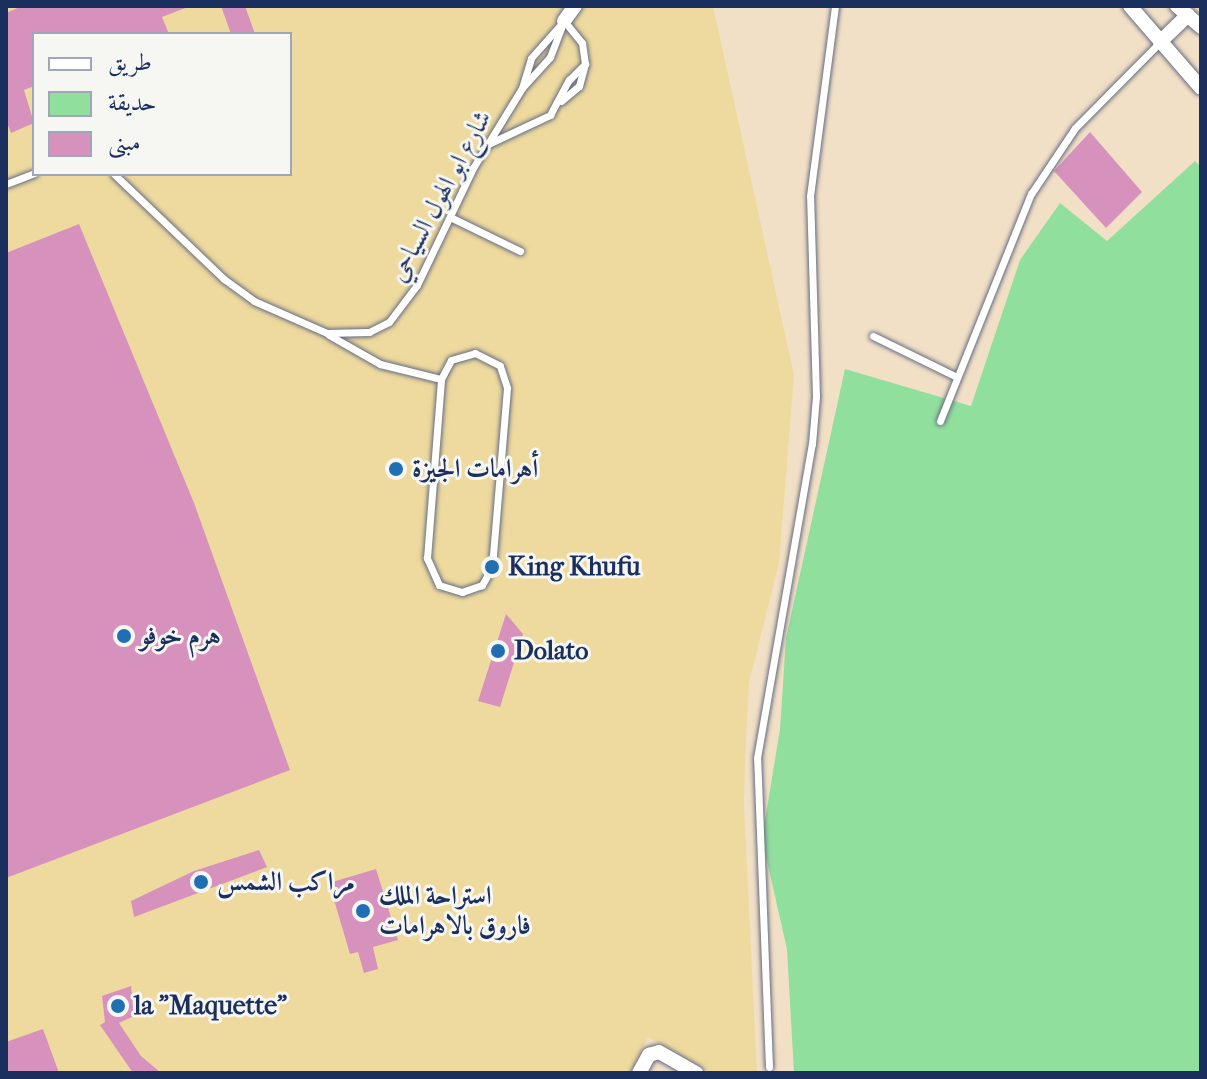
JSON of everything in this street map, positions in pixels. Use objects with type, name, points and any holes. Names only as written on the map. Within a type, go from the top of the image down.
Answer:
[{"type":"street","points":[[561,13],[575,6]]},
{"type":"street","points":[[1130,6],[1201,88]]},
{"type":"street","points":[[1160,42],[1183,10],[1201,27]]},
{"type":"street","points":[[639,1073],[654,1053],[696,1073]]},
{"type":"lane","points":[[769,1067],[757,758],[814,420],[810,196],[835,6]]},
{"type":"lane","points":[[486,145],[535,125],[561,101],[569,80],[585,64],[582,43],[561,13]]},
{"type":"lane","name":"شارع ابو الهول السياحي","points":[[522,88],[531,58],[561,13]]},
{"type":"lane","name":"شارع ابو الهول السياحي","points":[[116,176],[238,290],[295,323],[327,333],[369,332],[389,322],[417,285],[486,145],[522,88],[550,57],[561,13]]},
{"type":"lane","points":[[940,421],[1031,194],[1075,128],[1160,42]]},
{"type":"lane","points":[[6,184],[32,174]]},
{"type":"lane","points":[[450,217],[520,251]]},
{"type":"lane","points":[[327,333],[361,356],[441,379]]},
{"type":"lane","points":[[873,336],[957,377]]},
{"type":"lane","points":[[475,353],[500,366],[507,388],[492,567],[482,585],[462,592],[439,585],[427,558],[441,379],[451,360],[475,353]]},
{"type":"green space","points":[[1195,161],[1201,167],[1201,1073],[794,1073],[787,949],[762,839],[780,729],[786,638],[845,369],[971,406],[1020,260],[1060,203],[1107,241]]},
{"type":"sand","name":"أهرامات الجيزة","points":[[6,6],[713,6],[794,375],[779,563],[749,683],[746,739],[744,805],[757,1073],[711,1073],[648,1037],[631,1073],[6,1073]]},
{"type":"building","points":[[22,6],[188,6],[162,17],[168,32],[32,32],[32,87],[24,90],[32,124],[11,133],[6,120],[6,13]]},
{"type":"building","points":[[221,6],[245,6],[254,32],[230,32]]},
{"type":"building","points":[[1090,132],[1142,192],[1106,228],[1054,171]]},
{"type":"building","name":"هرم خوفو","points":[[79,224],[194,503],[290,770],[6,878],[6,253]]},
{"type":"building","points":[[506,614],[523,634],[500,707],[478,701]]},
{"type":"building","name":"مراكب الشمس","points":[[259,850],[267,867],[134,917],[131,901],[194,871]]},
{"type":"building","name":"استراحة الملك فاروق بالاهرامات","points":[[376,869],[398,940],[373,947],[378,969],[364,973],[358,952],[350,954],[329,883]]},
{"type":"building","points":[[131,986],[134,1016],[119,1023],[141,1056],[161,1073],[133,1073],[100,1025],[105,1022],[102,996]]},
{"type":"building","points":[[43,1029],[59,1073],[6,1073],[6,1042]]},
{"type":"place","name":"أهرامات الجيزة","points":[[396,469]]},
{"type":"place","name":"King Khufu","points":[[492,567]]},
{"type":"place","name":"هرم خوفو","points":[[124,636]]},
{"type":"place","name":"Dolato","points":[[498,651]]},
{"type":"place","name":"مراكب الشمس","points":[[201,882]]},
{"type":"place","name":"استراحة الملك فاروق بالاهرامات","points":[[363,911]]},
{"type":"place","name":"la \"Maquette\"","points":[[118,1006]]}]
